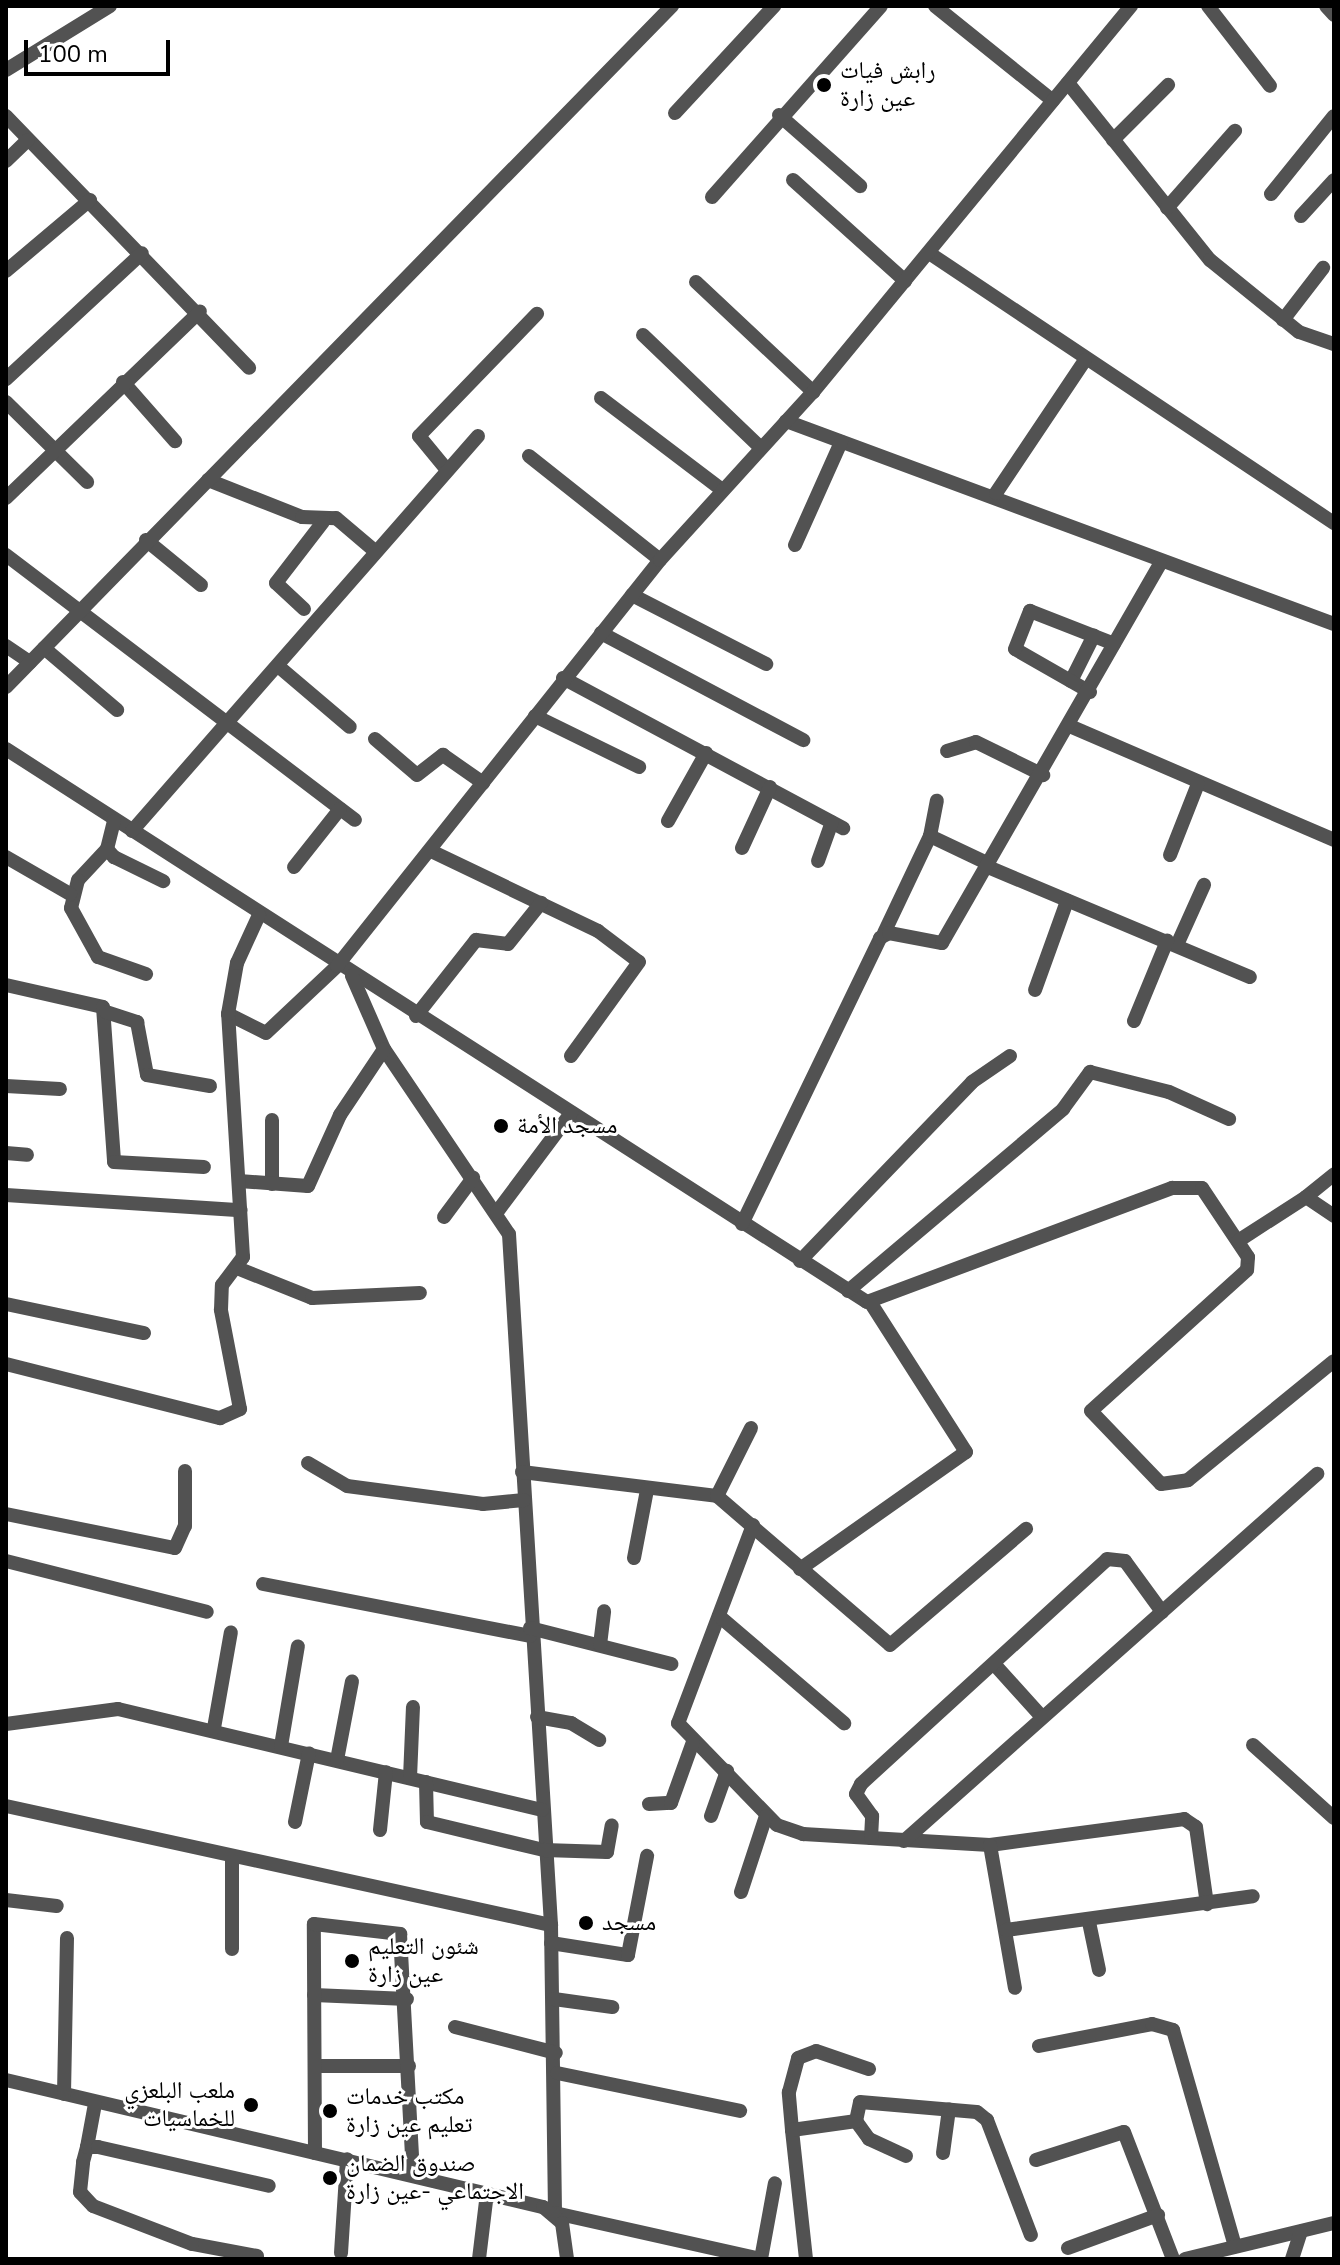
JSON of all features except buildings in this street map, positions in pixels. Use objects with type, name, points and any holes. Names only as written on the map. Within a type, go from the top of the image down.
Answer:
[{"type":"street","points":[[6,70],[110,6]]},
{"type":"street","points":[[6,687],[146,540],[672,6]]},
{"type":"street","points":[[675,113],[774,6]]},
{"type":"street","points":[[712,197],[779,115],[881,6]]},
{"type":"street","points":[[935,6],[1053,101]]},
{"type":"street","points":[[228,1014],[266,1033],[337,966],[431,851],[563,678],[660,560],[813,392],[1131,6]]},
{"type":"street","points":[[1208,6],[1270,86]]},
{"type":"street","points":[[1326,6],[1334,15]]},
{"type":"street","points":[[1068,83],[1210,260],[1283,320],[1334,344]]},
{"type":"street","points":[[1113,140],[1168,85]]},
{"type":"street","points":[[779,115],[860,186]]},
{"type":"street","points":[[6,116],[200,311],[249,368]]},
{"type":"street","points":[[1271,194],[1334,116]]},
{"type":"street","points":[[1167,208],[1235,131]]},
{"type":"street","points":[[6,161],[28,140]]},
{"type":"street","points":[[793,180],[905,281]]},
{"type":"street","points":[[1301,216],[1334,180]]},
{"type":"street","points":[[6,271],[90,200]]},
{"type":"street","points":[[6,379],[142,253]]},
{"type":"street","points":[[929,253],[1085,360],[1334,523]]},
{"type":"street","points":[[1283,320],[1323,268]]},
{"type":"street","points":[[696,282],[813,392]]},
{"type":"street","points":[[6,498],[53,448],[200,311]]},
{"type":"street","points":[[447,470],[419,436],[537,314]]},
{"type":"street","points":[[643,335],[761,448]]},
{"type":"street","points":[[996,493],[1085,360]]},
{"type":"street","points":[[123,382],[175,441]]},
{"type":"street","points":[[601,398],[722,490]]},
{"type":"street","points":[[6,402],[87,482]]},
{"type":"street","points":[[786,421],[1160,564],[1334,624]]},
{"type":"street","points":[[132,831],[478,436]]},
{"type":"street","points":[[795,545],[841,442]]},
{"type":"street","points":[[529,456],[660,560]]},
{"type":"street","points":[[208,480],[323,522]]},
{"type":"street","points":[[304,609],[276,583],[323,522],[336,518],[376,552]]},
{"type":"street","points":[[146,540],[201,585]]},
{"type":"street","points":[[6,555],[223,726],[355,820]]},
{"type":"street","points":[[884,933],[938,946],[1072,727],[1114,644],[1160,564]]},
{"type":"street","points":[[632,595],[766,664]]},
{"type":"street","points":[[1090,692],[1015,649],[1030,611],[1114,644]]},
{"type":"street","points":[[601,633],[803,740]]},
{"type":"street","points":[[1071,681],[1094,635]]},
{"type":"street","points":[[6,646],[30,662]]},
{"type":"street","points":[[44,648],[117,710]]},
{"type":"street","points":[[278,666],[350,727]]},
{"type":"street","points":[[563,678],[837,825],[818,861]]},
{"type":"street","points":[[535,716],[639,767]]},
{"type":"street","points":[[1072,727],[1198,784],[1334,840]]},
{"type":"street","points":[[375,739],[417,775],[443,755],[483,783]]},
{"type":"street","points":[[947,751],[976,742],[1043,775]]},
{"type":"street","points":[[6,749],[352,976],[800,1261],[870,1302],[966,1452],[800,1569]]},
{"type":"street","points":[[668,821],[706,753]]},
{"type":"street","points":[[1170,855],[1198,784]]},
{"type":"street","points":[[742,848],[770,787]]},
{"type":"street","points":[[742,1224],[930,836],[937,801]]},
{"type":"street","points":[[294,867],[340,809]]},
{"type":"street","points":[[70,894],[107,849],[114,821]]},
{"type":"street","points":[[930,836],[1067,901],[1250,977]]},
{"type":"street","points":[[107,849],[163,881]]},
{"type":"street","points":[[431,851],[541,903],[639,962],[571,1056]]},
{"type":"street","points":[[6,857],[70,894],[78,926],[98,957],[146,974]]},
{"type":"street","points":[[1134,1021],[1204,885]]},
{"type":"street","points":[[1035,990],[1067,901]]},
{"type":"street","points":[[416,1016],[476,940],[508,944],[541,903]]},
{"type":"street","points":[[6,1364],[228,1419],[240,1409],[242,1391],[225,1349],[221,1292],[237,1268],[241,1210],[228,1014],[237,963],[259,915]]},
{"type":"street","points":[[352,976],[384,1049],[509,1234],[530,1632],[551,1925],[557,2073],[555,2213],[567,2259]]},
{"type":"street","points":[[6,985],[99,1004],[106,1012],[137,1022],[147,1075],[210,1086]]},
{"type":"street","points":[[106,1012],[114,1162],[204,1167]]},
{"type":"street","points":[[239,1181],[308,1186],[340,1115],[384,1049]]},
{"type":"street","points":[[800,1261],[972,1082],[1010,1056]]},
{"type":"street","points":[[848,1291],[1063,1109],[1090,1072],[1169,1092],[1229,1119]]},
{"type":"street","points":[[6,1086],[60,1089]]},
{"type":"street","points":[[497,1212],[571,1113]]},
{"type":"street","points":[[272,1120],[272,1184]]},
{"type":"street","points":[[6,1153],[27,1155]]},
{"type":"street","points":[[1238,1241],[1306,1197],[1334,1174]]},
{"type":"street","points":[[444,1217],[473,1178]]},
{"type":"street","points":[[870,1302],[1184,1186],[1206,1190],[1250,1260],[1247,1270],[1100,1398],[1092,1420],[1157,1482],[1175,1486],[1334,1361]]},
{"type":"street","points":[[6,1195],[241,1210]]},
{"type":"street","points":[[1306,1197],[1334,1216]]},
{"type":"street","points":[[237,1268],[312,1298],[420,1293]]},
{"type":"street","points":[[6,1304],[144,1333]]},
{"type":"street","points":[[717,1496],[751,1428]]},
{"type":"street","points":[[308,1463],[347,1486],[483,1504],[524,1500]]},
{"type":"street","points":[[6,1514],[175,1548],[183,1538],[185,1471]]},
{"type":"street","points":[[522,1472],[647,1490],[717,1496],[890,1645],[1026,1529]]},
{"type":"street","points":[[904,1841],[1317,1474]]},
{"type":"street","points":[[634,1558],[647,1490]]},
{"type":"street","points":[[753,1525],[678,1716],[693,1742],[727,1771],[766,1816],[789,1832],[990,1845],[1184,1819],[1196,1827],[1207,1904]]},
{"type":"street","points":[[871,1838],[872,1816],[857,1789],[1113,1556],[1162,1612]]},
{"type":"street","points":[[6,1561],[207,1612]]},
{"type":"street","points":[[263,1584],[600,1645],[671,1664]]},
{"type":"street","points":[[600,1645],[604,1611]]},
{"type":"street","points":[[719,1616],[844,1723]]},
{"type":"street","points":[[214,1728],[231,1632]]},
{"type":"street","points":[[281,1746],[298,1646]]},
{"type":"street","points":[[995,1665],[1042,1717]]},
{"type":"street","points":[[337,1760],[352,1681]]},
{"type":"street","points":[[6,1724],[105,1707],[214,1728],[542,1810]]},
{"type":"street","points":[[410,1778],[413,1707]]},
{"type":"street","points":[[537,1717],[571,1723],[599,1740]]},
{"type":"street","points":[[649,1804],[671,1803],[693,1742]]},
{"type":"street","points":[[1253,1745],[1334,1818]]},
{"type":"street","points":[[295,1822],[309,1753]]},
{"type":"street","points":[[711,1816],[727,1771]]},
{"type":"street","points":[[380,1830],[386,1772]]},
{"type":"street","points":[[426,1782],[427,1822],[544,1850],[604,1853],[612,1825]]},
{"type":"street","points":[[6,1806],[551,1925]]},
{"type":"street","points":[[741,1892],[766,1816]]},
{"type":"street","points":[[990,1845],[1015,1988]]},
{"type":"street","points":[[232,1856],[232,1949]]},
{"type":"street","points":[[551,1943],[628,1955],[647,1856]]},
{"type":"street","points":[[1006,1930],[1089,1922],[1253,1896]]},
{"type":"street","points":[[6,1900],[57,1906]]},
{"type":"street","points":[[1089,1922],[1099,1970]]},
{"type":"street","points":[[315,2153],[314,1924],[400,1934],[407,1999],[413,2174]]},
{"type":"street","points":[[64,2094],[67,1938]]},
{"type":"street","points":[[314,1995],[407,1999]]},
{"type":"street","points":[[554,1999],[612,2007]]},
{"type":"street","points":[[1039,2046],[1152,2024],[1173,2030],[1235,2246]]},
{"type":"street","points":[[455,2027],[556,2053]]},
{"type":"street","points":[[806,2259],[789,2092],[798,2058],[816,2051],[869,2069]]},
{"type":"street","points":[[315,2066],[409,2066]]},
{"type":"street","points":[[557,2073],[740,2111]]},
{"type":"street","points":[[6,2080],[95,2104],[413,2174],[555,2213],[761,2259],[775,2183]]},
{"type":"street","points":[[856,2121],[863,2101],[949,2109],[987,2120],[1031,2235]]},
{"type":"street","points":[[95,2104],[80,2192],[93,2206],[192,2244],[257,2256]]},
{"type":"street","points":[[943,2153],[949,2109]]},
{"type":"street","points":[[792,2130],[856,2121]]},
{"type":"street","points":[[856,2121],[883,2149],[906,2156]]},
{"type":"street","points":[[1036,2160],[1124,2132],[1173,2259]]},
{"type":"street","points":[[87,2147],[269,2186]]},
{"type":"street","points":[[341,2253],[347,2159]]},
{"type":"street","points":[[479,2259],[487,2193]]},
{"type":"street","points":[[1068,2248],[1158,2215]]},
{"type":"street","points":[[1185,2259],[1334,2223]]},
{"type":"street","points":[[1292,2259],[1301,2231]]},
{"type":"place","name":"رابش فيات عين زارة","points":[[824,85]]},
{"type":"place","name":"مسجد الأمة","points":[[501,1126]]},
{"type":"place","name":"مسجد","points":[[586,1923]]},
{"type":"place","name":"شئون التعليم عين زارة","points":[[352,1961]]},
{"type":"place","name":"ملعب البلعزي للخماسيات","points":[[251,2105]]},
{"type":"place","name":"مكتب خدمات تعليم عين زارة","points":[[330,2111]]},
{"type":"place","name":"صندوق الضمان الاجتماعي -عين زارة","points":[[330,2178]]}]
